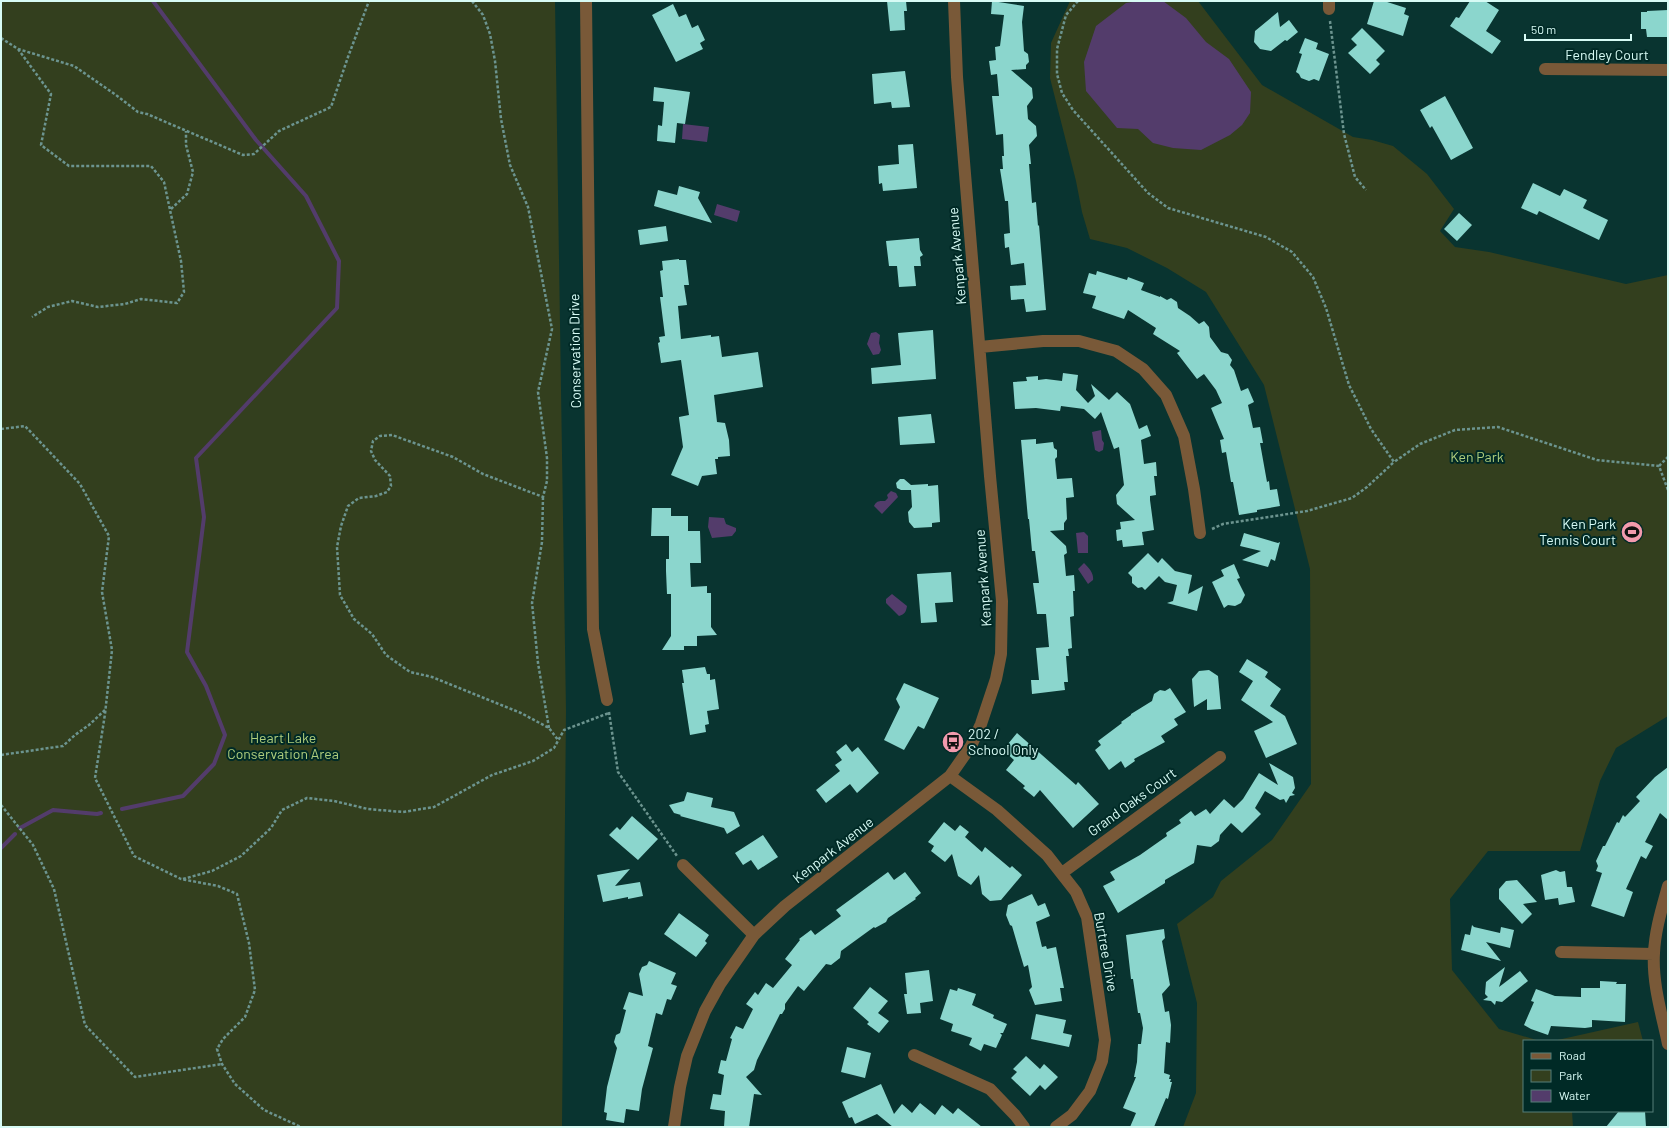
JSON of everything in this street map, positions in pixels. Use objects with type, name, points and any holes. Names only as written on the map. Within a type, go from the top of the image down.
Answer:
[{"type":"street","name":"Conservation Drive","points":[[586,1],[593,629],[607,700]]},
{"type":"street","name":"Kenpark Avenue","points":[[674,1127],[680,1087],[687,1056],[705,1011],[720,984],[754,935],[785,906],[950,776],[971,746],[981,724],[996,679],[1001,654],[1002,601],[990,476],[957,77],[954,1]]},
{"type":"street","name":"Fendley Court","points":[[1545,70],[1668,70]]},
{"type":"street","points":[[980,347],[1043,341],[1079,341],[1116,352],[1143,369],[1166,395],[1184,436],[1194,489],[1200,533]]},
{"type":"street","name":"Grand Oaks Court","points":[[1062,873],[1220,757]]},
{"type":"street","name":"Burtree Drive","points":[[950,776],[996,810],[1048,855],[1076,892],[1087,917],[1105,1040],[1102,1061],[1090,1091],[1072,1114],[1056,1127]]},
{"type":"street","points":[[683,865],[754,935]]},
{"type":"street","points":[[1668,886],[1660,916],[1654,954],[1657,990],[1668,1044]]},
{"type":"street","points":[[1561,952],[1654,954]]},
{"type":"street","points":[[914,1055],[990,1089],[1015,1115],[1024,1127]]},
{"type":"path","points":[[1,38],[18,49],[74,66],[138,112],[147,114],[244,155],[255,153],[279,131],[331,107],[369,1]]},
{"type":"path","points":[[472,1],[483,15],[490,34],[495,61],[501,119],[510,165],[528,207],[552,329],[538,392],[547,458],[548,481],[543,497],[542,542],[532,603],[538,664],[549,728]]},
{"type":"path","points":[[1078,1],[1066,15],[1057,50],[1057,74],[1062,93],[1073,110],[1148,193],[1168,208],[1266,237],[1292,252],[1313,277],[1326,308],[1349,385],[1371,429],[1394,462]]},
{"type":"path","points":[[1329,5],[1344,134],[1355,177],[1366,190]]},
{"type":"path","points":[[18,49],[51,94],[41,145],[69,166],[151,166],[164,182],[181,261],[184,292],[177,303],[141,299],[124,304],[98,307],[72,301],[48,307],[32,317]]},
{"type":"path","points":[[170,210],[187,194],[193,172],[186,145],[186,131]]},
{"type":"path","points":[[2,429],[25,426],[80,484],[109,536],[102,592],[112,650],[106,709],[95,778],[134,856],[181,879],[218,886],[237,894],[249,943],[255,990],[245,1017],[223,1039],[217,1049],[222,1064],[235,1084],[264,1110],[301,1127]]},
{"type":"path","points":[[1200,533],[1223,524],[1307,511],[1352,498],[1367,487],[1394,462],[1420,444],[1455,430],[1498,427],[1597,460],[1659,466]]},
{"type":"path","points":[[543,497],[483,474],[453,457],[392,435],[380,436],[373,441],[370,451],[375,460],[390,476],[391,486],[387,492],[376,496],[359,498],[348,506],[341,526],[337,547],[340,595],[354,619],[372,634],[386,655],[410,672],[432,677],[521,713],[549,728],[558,740]]},
{"type":"path","points":[[1659,466],[1668,457]]},
{"type":"path","points":[[1659,466],[1668,490]]},
{"type":"path","points":[[607,700],[618,772],[683,865]]},
{"type":"path","points":[[1,755],[63,746],[106,709]]},
{"type":"path","points":[[181,879],[212,871],[242,856],[271,828],[282,810],[307,798],[334,801],[368,809],[403,812],[434,807],[492,775],[533,761],[554,748],[564,730],[609,713]]},
{"type":"path","points":[[1,805],[33,844],[54,889],[85,1025],[135,1077],[222,1064]]},
{"type":"green space","name":"Heart Lake Conservation Area","points":[[1,1],[555,1],[566,711],[562,1127],[1,1127]]},
{"type":"green space","name":"Ken Park","points":[[1070,1],[1198,1],[1262,85],[1353,137],[1372,140],[1393,146],[1427,174],[1454,209],[1440,231],[1455,247],[1489,252],[1626,284],[1668,275],[1668,716],[1616,748],[1600,781],[1580,851],[1488,851],[1450,899],[1452,970],[1499,1029],[1537,1040],[1523,1040],[1523,1112],[1572,1112],[1573,1127],[1183,1127],[1196,1093],[1197,1003],[1177,924],[1213,897],[1221,881],[1272,840],[1311,784],[1310,569],[1264,385],[1206,292],[1167,268],[1127,248],[1090,239],[1082,212],[1076,181],[1050,78],[1051,43]]},
{"type":"green space","points":[[1638,1022],[1643,1040],[1557,1040]]},
{"type":"water","points":[[1139,1],[1163,1],[1186,18],[1206,42],[1229,59],[1251,92],[1250,113],[1242,125],[1230,135],[1201,150],[1173,148],[1153,143],[1138,129],[1117,128],[1086,91],[1084,62],[1096,26],[1126,3]]},
{"type":"water","points":[[683,124],[709,127],[707,142],[682,139]]},
{"type":"water","points":[[717,204],[740,211],[737,222],[714,215]]},
{"type":"water","points":[[876,332],[880,335],[879,343],[881,350],[879,354],[873,355],[867,344],[871,333]]},
{"type":"water","points":[[1101,430],[1102,440],[1104,443],[1103,450],[1099,452],[1095,450],[1092,432]]},
{"type":"water","points":[[891,491],[896,493],[898,497],[882,514],[874,506],[877,502],[885,501],[888,498],[887,495]]},
{"type":"water","points":[[709,517],[724,518],[726,524],[736,528],[736,531],[732,536],[712,538],[708,527]]},
{"type":"water","points":[[1084,532],[1088,536],[1088,553],[1078,553],[1076,533]]},
{"type":"water","points":[[1084,563],[1093,575],[1093,580],[1088,584],[1078,569]]},
{"type":"water","points":[[892,594],[907,606],[905,612],[899,616],[886,603],[886,599]]},
{"type":"building","points":[[887,1],[906,1],[907,11],[904,11],[905,30],[890,31]]},
{"type":"building","points":[[992,1],[1024,6],[1022,22],[1024,51],[1028,54],[1029,62],[1026,65],[1026,69],[1011,70],[1032,88],[1033,98],[1027,106],[1028,119],[1036,126],[1037,136],[1029,145],[1031,164],[1029,164],[1032,203],[1036,202],[1038,226],[1039,225],[1046,310],[1026,312],[1024,299],[1011,300],[1010,286],[1026,285],[1024,263],[1011,265],[1009,247],[1005,248],[1004,234],[1010,233],[1008,201],[1005,201],[1000,169],[1003,169],[1003,134],[996,135],[992,96],[999,96],[997,74],[991,75],[989,61],[996,60],[995,47],[1000,46],[1004,15],[991,14]]},
{"type":"building","points":[[1374,1],[1384,1],[1406,8],[1404,14],[1409,16],[1403,36],[1367,24]]},
{"type":"building","points":[[1470,1],[1485,1],[1499,10],[1486,31],[1501,41],[1492,54],[1450,26],[1456,17],[1459,18]]},
{"type":"building","points":[[673,4],[679,17],[686,14],[692,28],[698,25],[705,40],[700,43],[703,49],[676,62],[652,15]]},
{"type":"building","points":[[1668,10],[1668,37],[1647,37],[1646,29],[1641,29],[1641,12]]},
{"type":"building","points":[[1278,12],[1280,27],[1289,20],[1298,32],[1271,51],[1260,49],[1254,42],[1255,31]]},
{"type":"building","points":[[1362,28],[1385,51],[1376,60],[1380,64],[1370,74],[1348,53],[1357,45],[1351,39]]},
{"type":"building","points":[[1305,38],[1318,43],[1316,49],[1329,54],[1319,81],[1314,79],[1309,81],[1301,78],[1296,72],[1302,54],[1299,53]]},
{"type":"building","points":[[905,71],[910,107],[892,108],[891,102],[874,104],[872,74]]},
{"type":"building","points":[[654,87],[690,92],[685,124],[677,123],[675,143],[657,141],[658,125],[662,126],[664,102],[653,101]]},
{"type":"building","points":[[1445,96],[1473,148],[1451,160],[1432,126],[1430,128],[1420,110]]},
{"type":"building","points":[[913,144],[917,188],[883,191],[882,183],[879,184],[878,166],[899,164],[898,145]]},
{"type":"building","points":[[1533,183],[1560,196],[1564,189],[1587,200],[1583,208],[1608,220],[1599,240],[1539,211],[1537,215],[1521,208]]},
{"type":"building","points":[[679,186],[700,192],[698,198],[712,223],[654,206],[658,190],[677,195]]},
{"type":"building","points":[[1459,213],[1472,225],[1457,241],[1444,229]]},
{"type":"building","points":[[666,226],[668,241],[640,245],[638,230]]},
{"type":"building","points":[[919,238],[920,250],[923,255],[920,257],[921,266],[914,266],[916,286],[899,287],[897,266],[889,266],[886,241]]},
{"type":"building","points":[[679,259],[686,260],[689,285],[684,285],[687,305],[678,306],[681,339],[711,335],[711,337],[719,336],[722,357],[758,352],[763,387],[714,395],[717,422],[725,423],[729,440],[730,456],[718,457],[718,459],[715,459],[717,474],[702,476],[698,486],[671,475],[683,447],[679,417],[689,415],[681,360],[661,363],[658,343],[660,342],[659,337],[665,336],[660,297],[663,297],[660,271],[663,270],[662,261]]},
{"type":"building","points":[[1097,271],[1127,280],[1128,277],[1144,283],[1141,290],[1160,296],[1167,300],[1171,298],[1177,302],[1178,308],[1199,324],[1204,321],[1209,327],[1210,337],[1221,352],[1228,354],[1232,360],[1230,365],[1234,370],[1241,391],[1248,388],[1254,402],[1248,405],[1253,428],[1260,427],[1263,443],[1260,443],[1267,482],[1269,481],[1270,490],[1277,489],[1280,506],[1239,515],[1226,452],[1222,453],[1220,440],[1224,439],[1211,408],[1222,403],[1216,390],[1204,374],[1197,379],[1177,353],[1180,351],[1153,334],[1156,328],[1128,310],[1124,319],[1092,308],[1096,296],[1083,293],[1089,273],[1096,275]]},
{"type":"building","points":[[933,330],[936,379],[872,384],[871,368],[901,365],[898,333]]},
{"type":"building","points":[[1063,373],[1078,375],[1076,390],[1088,403],[1095,396],[1091,384],[1109,400],[1117,392],[1130,404],[1139,429],[1147,425],[1151,436],[1141,440],[1144,464],[1156,462],[1157,476],[1154,476],[1156,495],[1150,496],[1154,530],[1142,532],[1144,545],[1123,547],[1122,540],[1117,541],[1116,530],[1121,529],[1120,522],[1135,520],[1117,504],[1116,495],[1124,485],[1119,447],[1114,449],[1101,412],[1095,419],[1084,409],[1061,406],[1060,411],[1036,408],[1015,409],[1013,382],[1027,381],[1026,377],[1038,376],[1038,380],[1046,379],[1062,381]]},
{"type":"building","points":[[931,414],[935,443],[900,445],[898,417]]},
{"type":"building","points":[[1036,439],[1036,444],[1053,442],[1054,448],[1057,450],[1057,457],[1055,459],[1057,479],[1072,478],[1074,497],[1066,498],[1067,519],[1064,523],[1064,530],[1050,531],[1066,546],[1067,553],[1064,555],[1066,576],[1074,575],[1075,591],[1073,591],[1074,616],[1070,617],[1072,648],[1068,649],[1069,656],[1066,656],[1068,682],[1064,682],[1065,690],[1032,694],[1031,680],[1039,680],[1036,648],[1049,647],[1046,614],[1037,614],[1033,583],[1039,583],[1035,551],[1032,551],[1021,440]]},
{"type":"building","points":[[900,479],[904,479],[911,485],[938,485],[940,522],[932,523],[932,527],[914,528],[909,522],[908,512],[912,507],[911,490],[901,490],[897,488],[896,483]]},
{"type":"building","points":[[652,508],[671,508],[671,516],[688,516],[688,531],[700,531],[701,563],[690,563],[691,587],[707,586],[707,593],[711,593],[711,627],[717,635],[697,636],[697,646],[684,646],[684,650],[662,650],[671,636],[671,594],[667,594],[666,571],[666,559],[669,559],[669,536],[651,536]]},
{"type":"building","points":[[1244,533],[1278,543],[1280,542],[1275,561],[1271,559],[1268,567],[1242,560],[1261,551],[1240,546]]},
{"type":"building","points":[[1148,553],[1158,563],[1162,558],[1175,571],[1192,575],[1188,594],[1203,586],[1197,611],[1167,603],[1173,601],[1177,585],[1165,582],[1159,576],[1145,590],[1142,587],[1138,588],[1132,583],[1132,577],[1128,573]]},
{"type":"building","points":[[1234,564],[1240,578],[1237,579],[1245,595],[1241,603],[1235,606],[1228,605],[1224,608],[1212,582],[1224,576],[1221,570]]},
{"type":"building","points":[[951,572],[953,602],[935,603],[937,622],[921,623],[917,574]]},
{"type":"building","points":[[1247,659],[1268,672],[1265,677],[1281,689],[1270,706],[1285,716],[1297,744],[1266,758],[1254,731],[1273,722],[1241,700],[1253,681],[1239,672]]},
{"type":"building","points":[[705,667],[707,674],[710,674],[710,680],[715,679],[719,709],[707,711],[709,724],[705,725],[706,732],[690,735],[682,683],[684,683],[682,670]]},
{"type":"building","points":[[1209,670],[1218,676],[1221,709],[1207,710],[1207,699],[1194,707],[1192,679],[1199,671]]},
{"type":"building","points":[[904,683],[939,698],[924,729],[918,726],[904,750],[884,740],[900,707],[896,699]]},
{"type":"building","points":[[1170,688],[1186,712],[1174,719],[1178,725],[1161,736],[1165,742],[1134,759],[1135,761],[1125,768],[1121,761],[1109,770],[1095,750],[1101,745],[1098,741],[1122,723],[1121,722],[1131,714],[1152,701],[1154,694],[1160,690],[1165,691]]},
{"type":"building","points":[[1017,733],[1076,785],[1078,782],[1099,804],[1073,828],[1040,790],[1034,797],[1023,788],[1025,786],[1006,770],[1014,760],[1003,750]]},
{"type":"building","points":[[846,744],[852,752],[858,747],[879,773],[857,793],[850,784],[826,803],[816,790],[840,771],[835,765],[842,760],[836,752]]},
{"type":"building","points":[[1269,763],[1293,777],[1295,788],[1292,793],[1295,795],[1290,796],[1286,803],[1284,799],[1280,800],[1265,791],[1255,808],[1261,814],[1242,833],[1231,823],[1220,835],[1219,841],[1211,847],[1197,845],[1194,863],[1165,880],[1165,883],[1118,913],[1103,886],[1115,880],[1110,872],[1140,855],[1167,836],[1166,833],[1181,823],[1179,820],[1191,811],[1195,816],[1206,809],[1210,814],[1224,799],[1234,808],[1243,799],[1259,773],[1278,785]]},
{"type":"building","points":[[1668,767],[1668,820],[1660,813],[1645,842],[1653,846],[1646,859],[1641,856],[1626,889],[1633,892],[1624,917],[1591,906],[1602,873],[1596,871],[1598,866],[1596,861],[1603,846],[1605,846],[1617,822],[1619,823],[1623,815],[1625,817],[1640,801],[1636,797],[1655,777]]},
{"type":"building","points":[[687,792],[713,798],[711,807],[734,812],[740,826],[727,834],[724,828],[674,813],[669,805],[684,801]]},
{"type":"building","points":[[632,816],[658,839],[638,860],[609,835],[617,827],[620,830]]},
{"type":"building","points":[[944,822],[955,831],[960,825],[969,832],[965,837],[982,852],[985,847],[1010,868],[1012,866],[1022,875],[1001,900],[990,901],[982,894],[979,875],[971,885],[958,876],[952,854],[945,862],[931,851],[934,846],[928,842]]},
{"type":"building","points":[[763,835],[778,857],[758,870],[751,860],[743,865],[735,853]]},
{"type":"building","points":[[630,869],[615,886],[640,882],[643,896],[628,899],[628,897],[603,902],[597,875]]},
{"type":"building","points":[[1556,870],[1560,872],[1565,871],[1567,887],[1572,887],[1575,902],[1559,905],[1558,898],[1545,900],[1541,875]]},
{"type":"building","points":[[888,872],[894,880],[905,872],[921,893],[915,898],[916,899],[888,918],[886,922],[875,928],[874,927],[841,951],[840,958],[831,965],[826,964],[804,991],[798,986],[785,1004],[785,1009],[782,1014],[780,1014],[757,1060],[754,1070],[746,1077],[762,1095],[754,1094],[749,1127],[724,1127],[725,1111],[710,1109],[713,1094],[721,1095],[724,1075],[718,1073],[721,1060],[726,1061],[732,1039],[730,1038],[736,1026],[743,1029],[753,1009],[746,1004],[755,992],[758,995],[766,983],[773,988],[792,965],[785,959],[800,940],[799,939],[811,930],[815,935],[841,916],[836,910]]},
{"type":"building","points":[[1517,880],[1537,902],[1523,904],[1532,914],[1522,924],[1499,899],[1499,889],[1506,881]]},
{"type":"building","points":[[1032,894],[1038,906],[1045,903],[1050,916],[1036,922],[1042,947],[1046,946],[1047,949],[1056,947],[1064,988],[1060,988],[1062,1001],[1035,1005],[1029,990],[1032,987],[1028,965],[1024,967],[1012,926],[1010,925],[1006,915],[1008,905]]},
{"type":"building","points":[[679,913],[709,935],[705,941],[707,943],[696,957],[664,934]]},
{"type":"building","points":[[1472,925],[1474,927],[1500,933],[1501,927],[1514,930],[1510,948],[1486,942],[1501,961],[1461,950],[1465,934],[1470,935]]},
{"type":"building","points":[[1164,929],[1165,938],[1162,941],[1170,985],[1162,994],[1165,1012],[1169,1011],[1171,1025],[1170,1043],[1166,1042],[1164,1073],[1170,1075],[1169,1079],[1171,1079],[1170,1082],[1172,1082],[1168,1099],[1166,1098],[1154,1127],[1130,1127],[1136,1113],[1123,1108],[1136,1077],[1134,1077],[1138,1044],[1141,1044],[1143,1028],[1140,1013],[1138,1013],[1133,979],[1131,979],[1126,935]]},
{"type":"building","points":[[649,961],[676,973],[671,984],[677,986],[671,1000],[667,999],[662,1015],[656,1013],[648,1046],[653,1048],[642,1089],[639,1111],[626,1109],[624,1123],[606,1120],[607,1113],[604,1112],[607,1087],[617,1048],[614,1042],[616,1035],[620,1033],[626,1010],[623,1009],[629,992],[643,996],[639,974],[642,967],[647,965]]},
{"type":"building","points":[[1505,967],[1499,987],[1520,971],[1528,981],[1502,1002],[1496,1001],[1495,1005],[1491,1001],[1483,1000],[1488,997],[1485,994],[1486,982]]},
{"type":"building","points":[[929,970],[933,1001],[920,1003],[921,1013],[907,1014],[904,994],[907,994],[905,973]]},
{"type":"building","points":[[1600,981],[1626,984],[1625,1022],[1592,1020],[1592,1027],[1585,1028],[1551,1026],[1548,1035],[1524,1025],[1534,1002],[1531,1001],[1536,989],[1555,996],[1581,997],[1581,988],[1600,988]]},
{"type":"building","points":[[870,987],[888,1001],[878,1013],[889,1021],[879,1033],[867,1024],[869,1022],[853,1008]]},
{"type":"building","points":[[958,988],[976,994],[972,1005],[994,1015],[993,1018],[1007,1024],[1003,1033],[1000,1033],[1002,1035],[996,1048],[984,1044],[981,1051],[969,1045],[972,1038],[951,1031],[953,1024],[940,1019],[950,989],[957,991]]},
{"type":"building","points":[[1036,1014],[1066,1020],[1063,1033],[1072,1035],[1069,1047],[1031,1039]]},
{"type":"building","points":[[847,1047],[871,1053],[865,1078],[841,1072]]},
{"type":"building","points":[[1026,1056],[1040,1069],[1044,1064],[1058,1077],[1045,1090],[1040,1085],[1030,1096],[1011,1078],[1017,1072],[1013,1069]]},
{"type":"building","points":[[881,1084],[894,1114],[902,1104],[912,1113],[920,1103],[935,1115],[942,1105],[953,1114],[958,1108],[982,1127],[893,1127],[877,1114],[855,1124],[852,1117],[849,1118],[842,1102]]},
{"type":"building","points":[[1618,1112],[1645,1112],[1646,1127],[1606,1127]]},
{"type":"waterway","points":[[122,809],[183,796],[214,764],[225,735],[206,686],[187,652],[204,517],[196,458],[337,308],[339,261],[306,196],[256,140],[153,1]]},
{"type":"waterway","points":[[20,828],[53,810],[97,814],[101,813]]},
{"type":"waterway","points":[[1,848],[15,834]]},
{"type":"place","name":"Ken Park Tennis Court","points":[[1632,532]]},
{"type":"place","name":"202 / School Only","points":[[953,742]]}]
